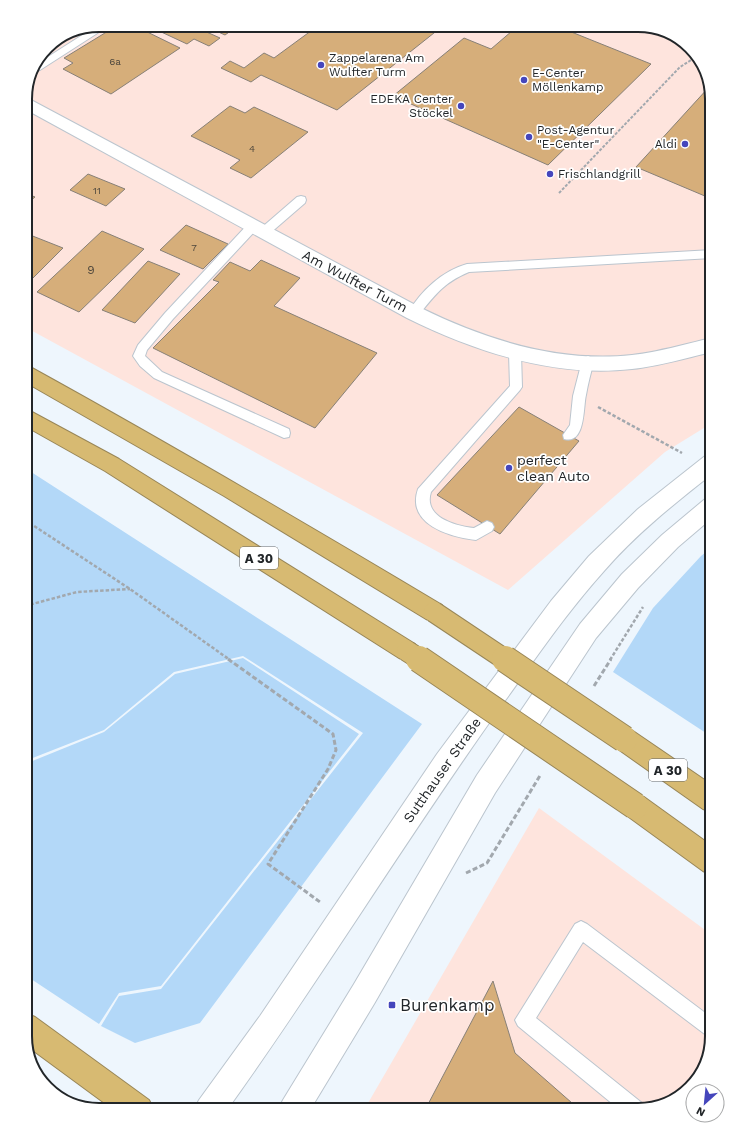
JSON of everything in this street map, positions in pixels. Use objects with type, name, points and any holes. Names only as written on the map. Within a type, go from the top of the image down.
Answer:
[{"type":"highway","name":"A 30","points":[[32,377],[107,418],[434,612],[705,795]]},
{"type":"highway","name":"A 30","points":[[32,421],[112,465],[407,651],[635,806],[705,857]]},
{"type":"highway","points":[[32,437],[112,465]]},
{"type":"highway","points":[[624,739],[705,778]]},
{"type":"highway","points":[[32,1032],[129,1103]]},
{"type":"street","name":"Am Wulfter Turm","points":[[32,107],[414,313],[452,332],[480,342],[515,353],[560,360],[620,363],[661,357],[705,347]]},
{"type":"street","name":"Sutthauser Straße","points":[[214,1103],[270,1026],[446,762],[559,608],[596,563],[646,515],[705,467]]},
{"type":"street","points":[[296,1103],[364,994],[486,784],[588,631],[630,580],[670,541],[705,511]]},
{"type":"lane","points":[[41,65],[93,32]]},
{"type":"lane","points":[[284,433],[158,375],[144,363],[140,356],[142,348],[169,316],[259,229],[302,200]]},
{"type":"lane","points":[[414,313],[437,285],[449,276],[468,268],[705,254]]},
{"type":"lane","points":[[487,526],[476,534],[463,533],[448,528],[436,521],[426,512],[422,502],[425,489],[516,387],[515,353]]},
{"type":"lane","points":[[569,435],[576,426],[579,396],[588,361]]},
{"type":"lane","points":[[626,1103],[524,1020],[581,930],[705,1024]]},
{"type":"path","points":[[559,193],[680,67],[692,60]]},
{"type":"path","points":[[32,525],[130,589],[316,720],[333,734],[336,750],[328,769],[268,864],[342,917]]},
{"type":"path","points":[[32,604],[77,592],[130,589]]},
{"type":"shaded area","points":[[99,32],[642,32],[651,33],[671,41],[679,46],[691,58],[703,82],[705,99],[705,427],[665,452],[508,590],[32,331],[32,95],[37,74],[43,62],[62,43],[86,33]]},
{"type":"shaded area","points":[[32,473],[422,724],[200,1023],[135,1043],[101,1026],[119,996],[161,989],[363,733],[243,656],[174,672],[104,730],[32,758]]},
{"type":"shaded area","points":[[705,553],[705,732],[613,672],[653,608]]},
{"type":"shaded area","points":[[243,658],[359,734],[161,986],[119,993],[99,1024],[32,980],[32,761],[104,732],[175,674]]},
{"type":"shaded area","points":[[539,808],[705,930],[705,1036],[703,1053],[700,1061],[691,1077],[679,1089],[655,1101],[638,1103],[368,1103]]},
{"type":"building","points":[[107,32],[147,32],[180,48],[111,94],[63,69],[73,63],[64,58]]},
{"type":"building","points":[[161,32],[207,32],[220,38],[209,46],[194,39],[187,44]]},
{"type":"building","points":[[218,32],[229,32],[225,35]]},
{"type":"building","name":"Zappelarena Am Wulfter Turm","points":[[309,32],[435,32],[337,110],[261,75],[251,82],[221,68],[230,61],[244,68],[264,53],[274,58]]},
{"type":"building","name":"E-Center Möllenkamp","points":[[511,32],[571,32],[651,64],[548,165],[393,96],[464,38],[491,49]]},
{"type":"building","name":"Aldi","points":[[704,92],[705,196],[636,167]]},
{"type":"building","points":[[230,106],[245,113],[254,107],[308,132],[251,178],[230,168],[240,160],[191,136]]},
{"type":"building","points":[[88,174],[125,189],[106,206],[70,190]]},
{"type":"building","points":[[186,225],[228,244],[203,269],[160,250]]},
{"type":"building","points":[[102,231],[144,249],[79,312],[37,292]]},
{"type":"building","points":[[32,236],[63,248],[32,279]]},
{"type":"building","points":[[261,260],[300,278],[274,306],[377,353],[315,428],[153,348],[219,282],[213,280],[230,262],[250,271]]},
{"type":"building","points":[[148,261],[180,274],[135,323],[102,310]]},
{"type":"building","name":"perfect clean Auto","points":[[519,407],[579,441],[500,534],[437,495]]},
{"type":"building","points":[[493,981],[515,1053],[572,1103],[429,1103]]},
{"type":"place","name":"Zappelarena Am Wulfter Turm","points":[[321,65]]},
{"type":"place","name":"E-Center Möllenkamp","points":[[524,80]]},
{"type":"place","name":"EDEKA Center Stöckel","points":[[461,106]]},
{"type":"place","name":"Post-Agentur \"E-Center\"","points":[[529,137]]},
{"type":"place","name":"Aldi","points":[[685,144]]},
{"type":"place","name":"Frischlandgrill","points":[[550,174]]},
{"type":"place","name":"perfect clean Auto","points":[[509,468]]},
{"type":"place","name":"Burenkamp","points":[[392,1005]]}]
